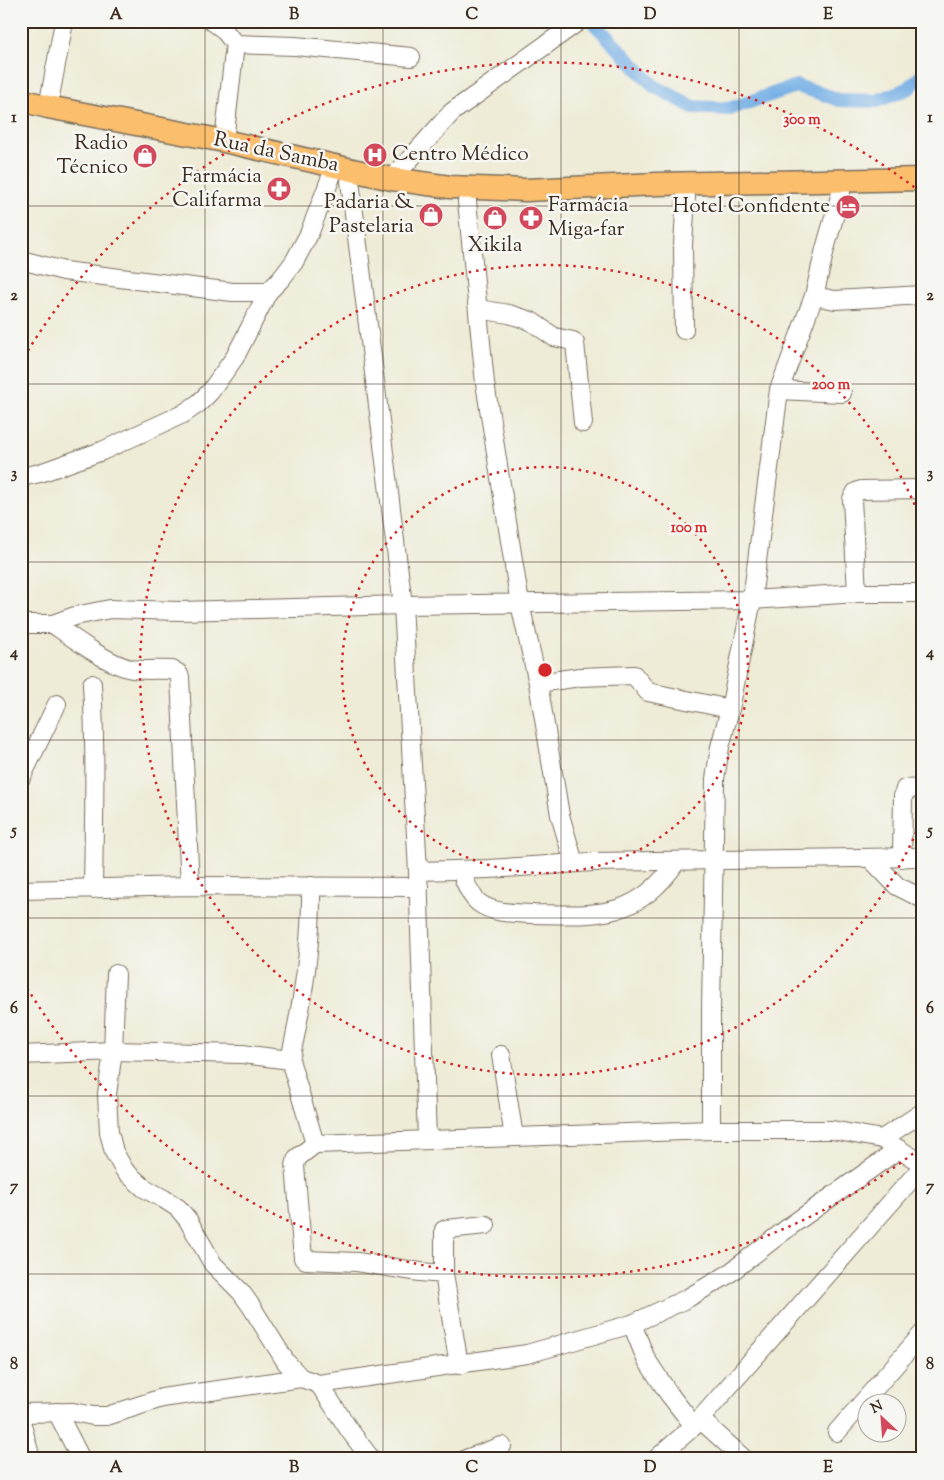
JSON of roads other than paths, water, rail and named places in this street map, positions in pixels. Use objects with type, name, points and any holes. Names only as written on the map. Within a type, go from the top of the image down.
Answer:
[{"type":"main road","name":"Rua da Samba","points":[[21,100],[48,107],[224,141],[392,179],[450,187],[526,190],[657,184],[923,179]]},
{"type":"main road","points":[[21,111],[414,194],[467,201],[923,190]]},
{"type":"street","points":[[212,21],[223,29],[235,44],[224,141]]},
{"type":"street","points":[[392,179],[452,112],[579,21]]},
{"type":"street","points":[[48,107],[64,22]]},
{"type":"street","points":[[235,44],[295,46],[411,57]]},
{"type":"street","points":[[21,477],[40,474],[102,451],[183,414],[199,403],[210,392],[235,356],[268,292],[294,262],[340,179]]},
{"type":"street","points":[[340,179],[403,605],[419,879],[427,1140]]},
{"type":"street","points":[[711,1130],[715,779],[720,747],[730,709],[752,600],[779,390],[814,296],[841,193]]},
{"type":"street","points":[[684,330],[686,196]]},
{"type":"street","points":[[467,201],[484,383],[520,604],[538,683],[560,815],[574,863]]},
{"type":"street","points":[[21,260],[64,271],[233,292],[268,292]]},
{"type":"street","points":[[814,296],[835,300],[923,295]]},
{"type":"street","points":[[478,309],[509,314],[531,321],[554,337],[575,343],[583,423]]},
{"type":"street","points":[[779,390],[842,393]]},
{"type":"street","points":[[856,593],[852,499],[856,492],[860,490],[923,489]]},
{"type":"street","points":[[21,624],[53,624],[75,616],[110,609],[180,611],[403,605],[752,600],[856,593],[923,592]]},
{"type":"street","points":[[53,624],[81,643],[124,667],[172,670],[178,673],[182,683],[190,886]]},
{"type":"street","points":[[538,683],[580,677],[634,675],[648,692],[730,709]]},
{"type":"street","points":[[92,684],[94,782],[93,889]]},
{"type":"street","points":[[21,778],[57,704]]},
{"type":"street","points":[[902,858],[903,796],[905,789],[923,788]]},
{"type":"street","points":[[21,890],[190,886],[311,886],[419,879],[460,870],[574,863],[923,857]]},
{"type":"street","points":[[871,859],[897,886],[923,899]]},
{"type":"street","points":[[460,870],[477,901],[488,908],[512,913],[580,915],[615,911],[627,906],[658,886],[676,862]]},
{"type":"street","points":[[311,886],[312,923],[308,966],[290,1060],[315,1144]]},
{"type":"street","points":[[116,974],[113,1050],[107,1094],[109,1132],[114,1152],[125,1170],[144,1188],[178,1208],[188,1220],[213,1264],[241,1292],[286,1362],[301,1378]]},
{"type":"street","points":[[21,1055],[113,1050],[242,1054],[290,1060]]},
{"type":"street","points":[[501,1055],[514,1137]]},
{"type":"street","points":[[882,1139],[923,1112]]},
{"type":"street","points":[[444,1274],[420,1272],[378,1264],[306,1260],[303,1258],[295,1166],[297,1158],[303,1151],[315,1144],[711,1130],[832,1130],[882,1139],[923,1165],[697,1423],[656,1459]]},
{"type":"street","points":[[21,1413],[72,1412],[93,1416],[107,1416],[162,1398],[301,1378],[319,1384],[459,1365],[527,1354],[632,1324],[686,1300],[726,1276],[793,1224],[899,1149]]},
{"type":"street","points":[[459,1365],[444,1274],[444,1230],[486,1225]]},
{"type":"street","points":[[632,1324],[646,1359],[669,1394],[697,1423],[744,1459]]},
{"type":"street","points":[[837,1432],[923,1334]]},
{"type":"street","points":[[319,1384],[371,1459]]},
{"type":"street","points":[[57,1412],[81,1459]]},
{"type":"street","points":[[21,1421],[31,1459]]},
{"type":"street","points":[[466,1459],[502,1446]]},
{"type":"waterway","points":[[592,21],[654,86],[693,107],[729,109],[796,86],[839,100],[877,101],[909,88],[923,74]]},
{"type":"place","name":"Centro Médico","points":[[375,155]]},
{"type":"place","name":"Radio Técnico","points":[[145,156]]},
{"type":"place","name":"Farmácia Califarma","points":[[279,189]]},
{"type":"place","name":"Hotel Confidente","points":[[848,207]]},
{"type":"place","name":"Padaria & Pastelaria","points":[[431,215]]},
{"type":"place","name":"Xikila","points":[[495,218]]},
{"type":"place","name":"Farmácia Miga-far","points":[[531,218]]}]
